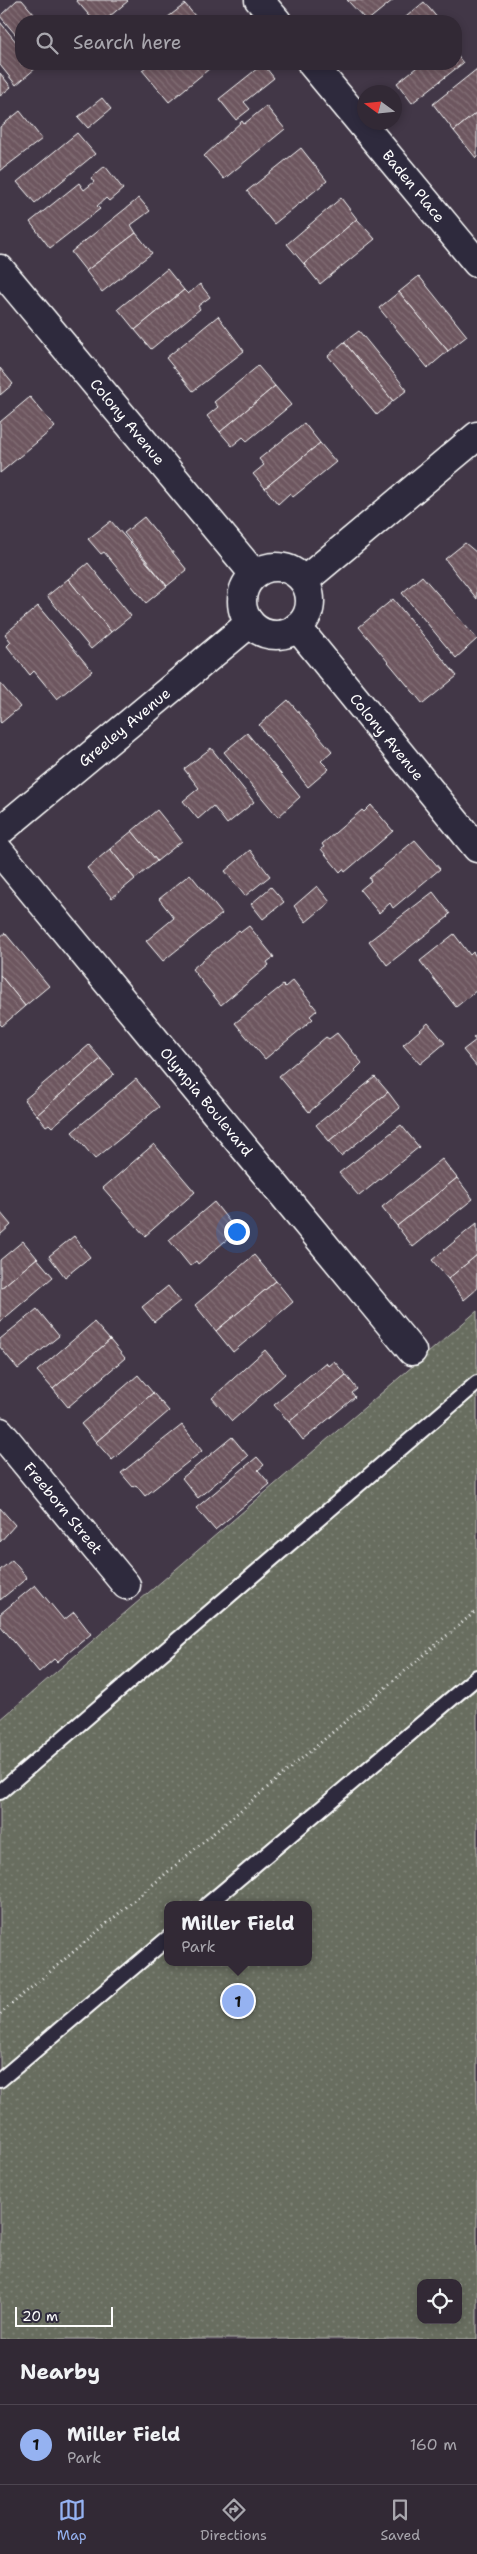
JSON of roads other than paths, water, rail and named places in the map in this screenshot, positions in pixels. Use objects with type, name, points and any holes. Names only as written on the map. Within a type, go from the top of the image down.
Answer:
[{"type":"street","points":[[260,0],[272,15]]},
{"type":"street","name":"Baden Place","points":[[317,70],[477,263]]},
{"type":"street","name":"Colony Avenue","points":[[0,269],[254,574]]},
{"type":"street","points":[[305,580],[477,436]]},
{"type":"street","points":[[276,567],[287,568],[305,580],[310,594],[310,606],[306,616],[297,627],[279,634],[269,634],[250,623],[242,603],[247,582],[254,574],[276,567]]},
{"type":"street","name":"Greeley Avenue","points":[[0,830],[250,623]]},
{"type":"street","name":"Colony Avenue","points":[[297,627],[477,848]]},
{"type":"street","name":"Olympia Boulevard","points":[[0,852],[412,1351]]},
{"type":"street","name":"Freeborn Street","points":[[0,1432],[126,1585]]},
{"type":"lane","points":[[0,1792],[477,1382]]},
{"type":"lane","points":[[212,1901],[477,1677]]},
{"type":"lane","points":[[0,2080],[164,1941]]},
{"type":"place","name":"Miller Field","points":[[238,2001]]}]
